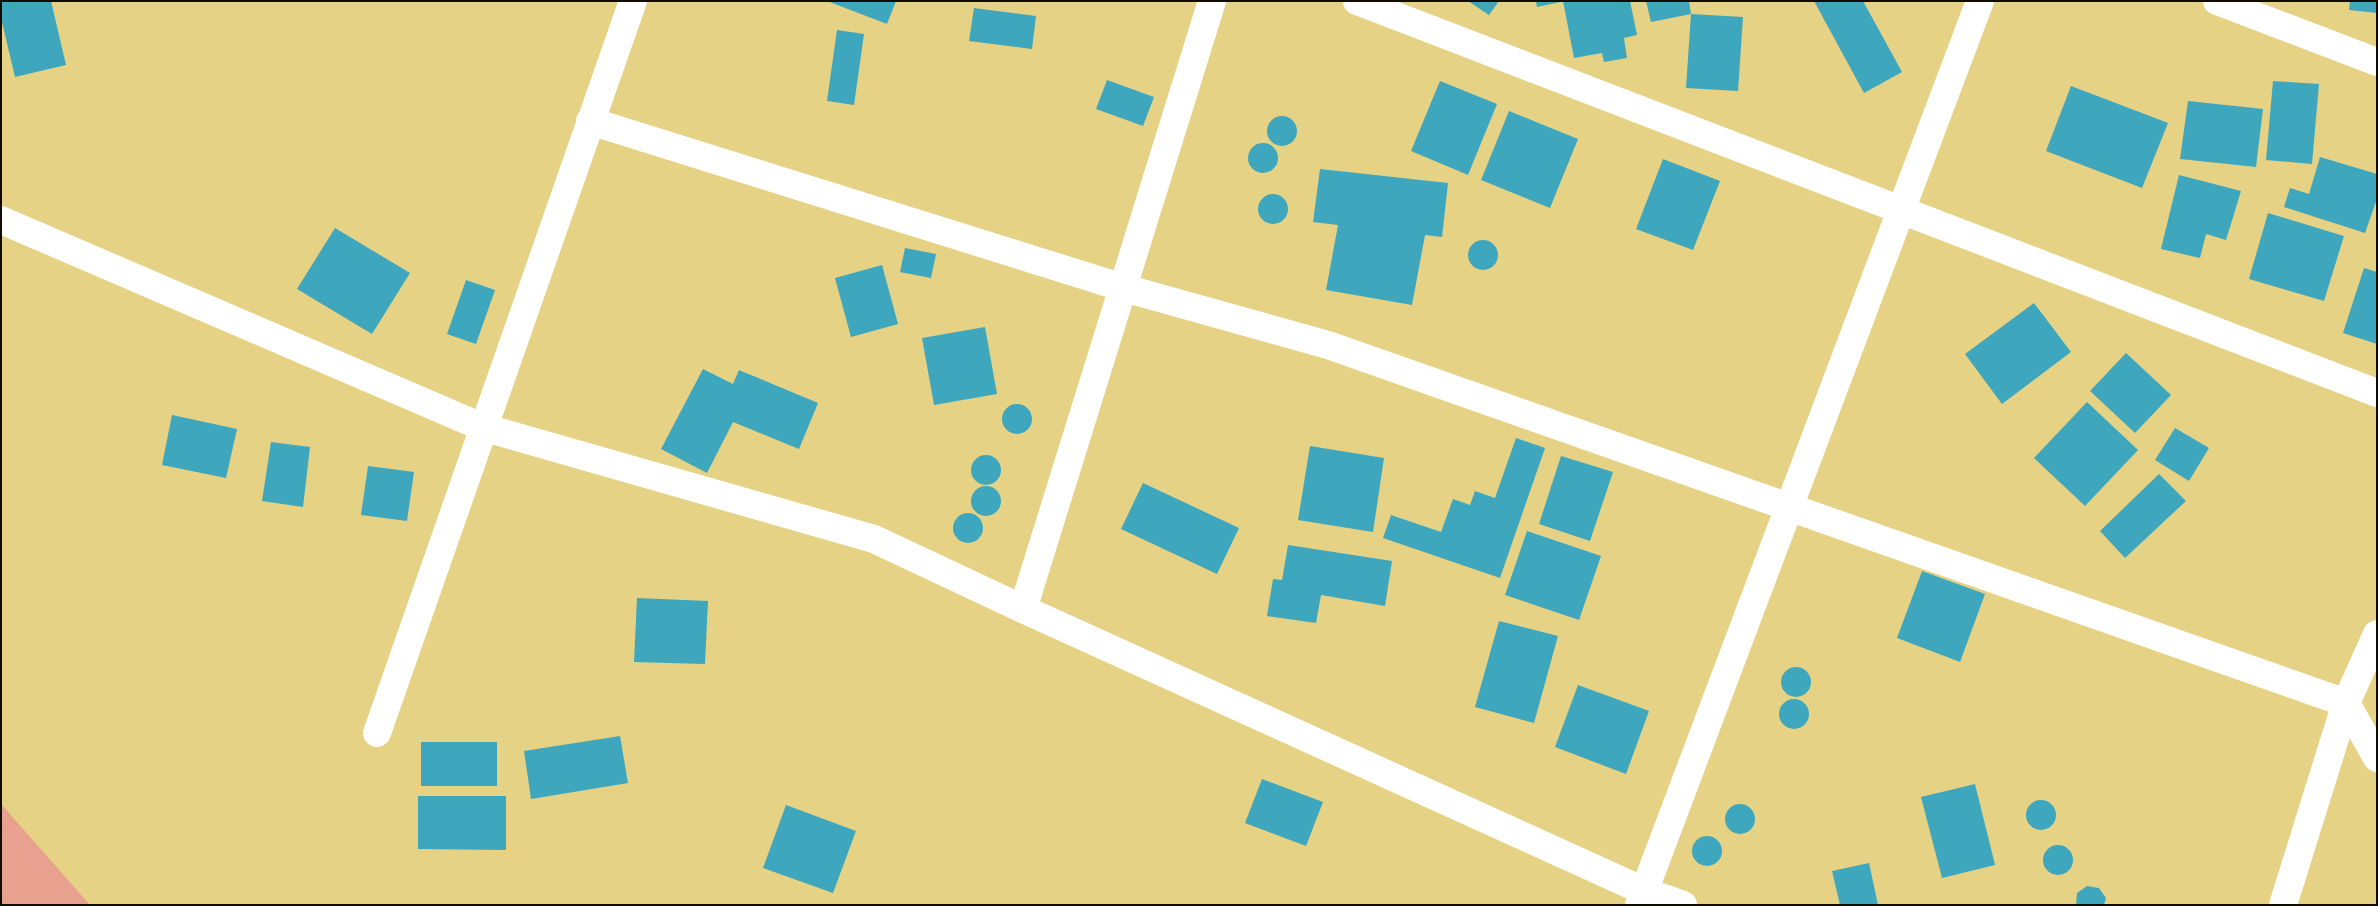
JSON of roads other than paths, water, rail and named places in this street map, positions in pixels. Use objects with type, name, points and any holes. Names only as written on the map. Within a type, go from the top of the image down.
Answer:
[{"type":"street","points":[[377,733],[482,427],[633,1]]},
{"type":"street","points":[[1023,610],[1212,1]]},
{"type":"street","points":[[1358,1],[2377,393]]},
{"type":"street","points":[[1642,898],[1980,1]]},
{"type":"street","points":[[2217,1],[2377,62]]},
{"type":"street","points":[[590,121],[1124,288],[1328,345],[2346,703],[2377,758]]},
{"type":"street","points":[[1,220],[482,427],[874,539],[1642,898],[1682,905]]},
{"type":"street","points":[[2283,905],[2346,703],[2377,634]]}]
